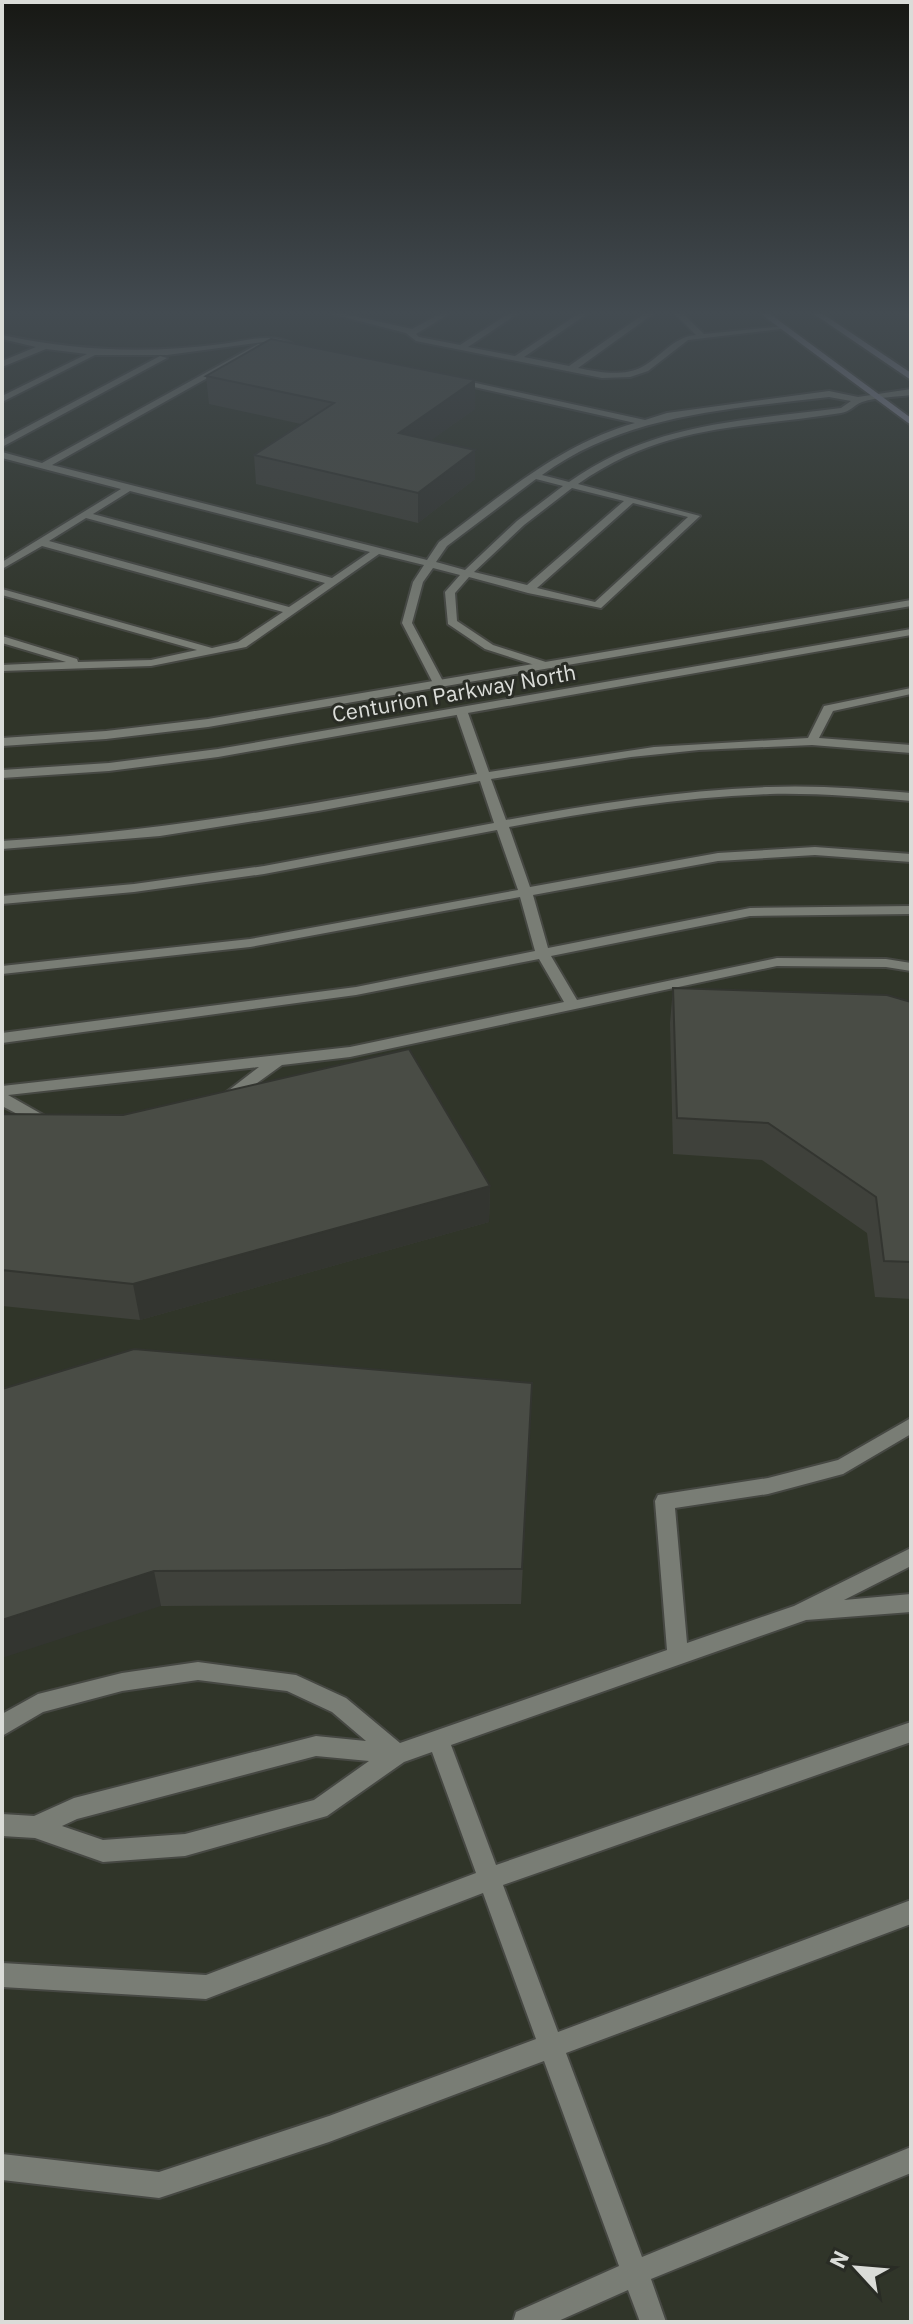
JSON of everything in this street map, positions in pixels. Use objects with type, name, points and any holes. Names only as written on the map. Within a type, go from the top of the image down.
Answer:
[{"type":"street","points":[[2,444],[42,422]]},
{"type":"street","points":[[43,466],[121,422]]},
{"type":"street","points":[[439,685],[407,623],[418,582],[443,544],[534,476],[609,433],[648,422]]},
{"type":"street","points":[[548,666],[489,647],[452,622],[450,592],[478,559],[596,466],[666,436],[759,422]]},
{"type":"street","points":[[645,423],[666,436]]},
{"type":"street","points":[[2,455],[375,553],[431,563],[465,575],[597,606],[695,516],[534,476]]},
{"type":"street","points":[[2,566],[129,488]]},
{"type":"street","points":[[528,590],[631,500]]},
{"type":"street","points":[[85,515],[334,582]]},
{"type":"street","points":[[40,542],[291,611]]},
{"type":"street","points":[[2,668],[151,663],[242,645],[375,553]]},
{"type":"street","points":[[2,592],[212,651]]},
{"type":"street","name":"Centurion Parkway North","points":[[2,742],[208,723],[911,603]]},
{"type":"street","name":"Centurion Parkway North","points":[[2,774],[109,767],[218,753],[462,713],[911,632]]},
{"type":"street","points":[[2,639],[87,665]]},
{"type":"street","points":[[812,741],[828,708],[911,691]]},
{"type":"street","points":[[462,713],[525,892],[542,952],[573,1005]]},
{"type":"street","points":[[2,845],[207,824],[633,752],[812,741],[911,749]]},
{"type":"street","points":[[2,900],[220,878],[351,855],[501,822],[723,793],[911,797]]},
{"type":"street","points":[[2,970],[250,943],[432,912],[718,857],[815,851],[911,858]]},
{"type":"street","points":[[2,1038],[356,991],[750,912],[911,910]]},
{"type":"street","points":[[2,1091],[350,1052],[777,962],[886,963],[911,967]]},
{"type":"street","points":[[213,1110],[279,1060]]},
{"type":"street","points":[[2,1099],[41,1123],[63,1126]]},
{"type":"street","points":[[678,1656],[665,1501],[768,1486],[843,1466],[905,1434]]},
{"type":"street","points":[[2,1825],[35,1827],[103,1851],[185,1845],[319,1809],[397,1754],[800,1613],[911,1556]]},
{"type":"street","points":[[800,1613],[911,1603]]},
{"type":"street","points":[[2,1726],[38,1704],[122,1682],[198,1671],[289,1682],[339,1705],[397,1754]]},
{"type":"street","points":[[2,1975],[206,1987],[489,1879],[911,1732]]},
{"type":"street","points":[[438,1740],[653,2322]]},
{"type":"street","points":[[35,1827],[74,1809],[316,1746],[397,1754]]},
{"type":"street","points":[[2,2167],[159,2185],[329,2129],[911,1912]]},
{"type":"street","points":[[526,2322],[634,2273],[911,2160]]},
{"type":"shaded area","points":[[2,422],[911,422],[911,2322],[2,2322]]},
{"type":"building","points":[[304,422],[414,422],[399,433],[475,450],[418,493],[254,455]]},
{"type":"building","points":[[673,988],[887,995],[911,1002],[911,1262],[884,1261],[876,1197],[768,1123],[677,1118]]},
{"type":"building","points":[[409,1049],[490,1186],[133,1284],[2,1270],[2,1114],[123,1115]]},
{"type":"building","points":[[134,1349],[532,1383],[522,1569],[154,1571],[2,1620],[2,1389]]}]
